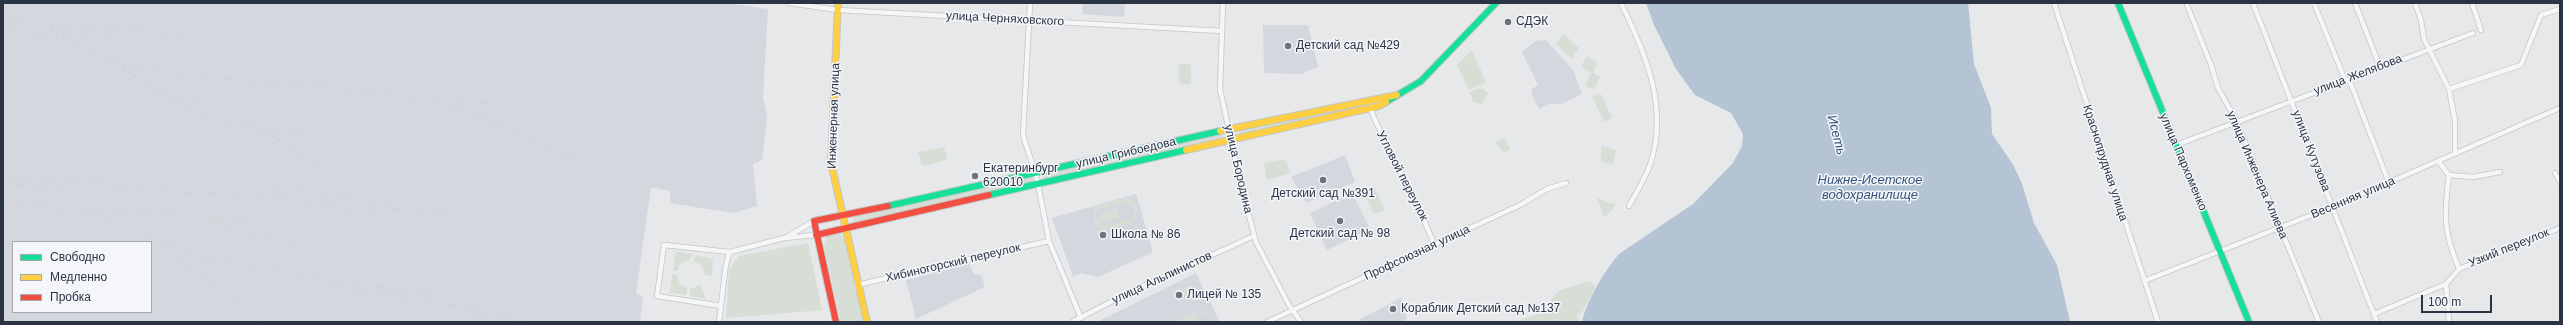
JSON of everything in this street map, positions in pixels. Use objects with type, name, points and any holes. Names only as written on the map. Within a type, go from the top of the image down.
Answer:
[{"type":"main road","name":"Инженерная улица","points":[[838,3],[831,163],[857,285],[867,322]]},
{"type":"main road","name":"улица Грибоедова","points":[[816,235],[1370,108],[1400,95],[1421,81],[1496,3]]},
{"type":"main road","name":"улица Пархоменко","points":[[2118,3],[2249,322]]},
{"type":"main road","name":"улица Грибоедова","points":[[814,221],[1036,174],[1229,129],[1400,95]]},
{"type":"main road","points":[[814,221],[836,322]]},
{"type":"street","name":"улица Черняховского","points":[[790,3],[838,10],[1222,31]]},
{"type":"street","points":[[1030,3],[1023,135],[1039,184],[1049,241],[1081,318]]},
{"type":"street","name":"улица Бородина","points":[[1223,3],[1220,89],[1254,236],[1292,309],[1301,322]]},
{"type":"street","points":[[1621,3],[1648,70],[1658,116],[1650,166],[1629,206]]},
{"type":"street","name":"Краснопрудная улица","points":[[2054,3],[2158,322]]},
{"type":"street","name":"улица Кутузова","points":[[2253,3],[2377,322]]},
{"type":"street","points":[[2314,3],[2389,183]]},
{"type":"street","points":[[2355,3],[2380,67]]},
{"type":"street","points":[[2415,3],[2421,20],[2424,39],[2430,48],[2449,89],[2455,121],[2455,154]]},
{"type":"street","points":[[2472,3],[2481,30]]},
{"type":"street","name":"улица Инженера Алиева","points":[[2186,5],[2211,65],[2218,88],[2237,122],[2319,322]]},
{"type":"street","points":[[2449,89],[2520,65],[2541,15],[2560,9]]},
{"type":"street","name":"улица Желябова","points":[[2176,145],[2473,33]]},
{"type":"street","name":"Угловой переулок","points":[[1370,108],[1380,132],[1407,183],[1434,244]]},
{"type":"street","name":"Весенняя улица","points":[[2144,281],[2280,229],[2560,108]]},
{"type":"street","points":[[2438,161],[2449,175],[2445,228],[2450,247],[2459,269]]},
{"type":"street","points":[[2449,175],[2473,177],[2500,172]]},
{"type":"street","points":[[2555,173],[2560,182]]},
{"type":"street","name":"Профсоюзная улица","points":[[1267,322],[1292,309],[1520,205],[1547,189],[1566,183]]},
{"type":"street","name":"улица Грибоедова","points":[[786,238],[814,221]]},
{"type":"street","name":"Узкий переулок","points":[[2374,314],[2446,284],[2459,269],[2560,228]]},
{"type":"street","name":"улица Грибоедова","points":[[730,252],[786,238],[816,235]]},
{"type":"street","name":"улица Альпинистов","points":[[1072,322],[1254,236]]},
{"type":"street","name":"Хибиногорский переулок","points":[[857,285],[1049,241]]},
{"type":"street","points":[[719,322],[730,252],[664,245],[657,296],[721,306]]},
{"type":"street","points":[[2446,284],[2449,322]]},
{"type":"shaded area","points":[[3,3],[728,3],[768,9],[763,97],[767,116],[762,160],[753,164],[757,206],[733,213],[670,203],[670,191],[651,187],[636,294],[643,297],[640,322],[3,322]]},
{"type":"shaded area","points":[[1083,3],[1125,3],[1124,17],[1082,14]]},
{"type":"shaded area","name":"Детский сад №429","points":[[1263,25],[1308,25],[1318,67],[1301,74],[1264,73]]},
{"type":"shaded area","points":[[1564,34],[1579,48],[1572,59],[1556,44]]},
{"type":"shaded area","points":[[1546,40],[1573,70],[1582,94],[1561,104],[1548,104],[1539,109],[1532,95],[1532,89],[1538,85],[1522,52],[1536,41]]},
{"type":"shaded area","points":[[1472,50],[1486,82],[1469,90],[1457,65]]},
{"type":"shaded area","points":[[1587,56],[1597,63],[1593,73],[1600,77],[1594,90],[1585,86],[1591,73],[1581,66]]},
{"type":"shaded area","points":[[1179,63],[1191,65],[1191,85],[1179,83]]},
{"type":"shaded area","points":[[1477,89],[1484,89],[1488,94],[1482,104],[1473,102],[1469,92]]},
{"type":"shaded area","points":[[1601,94],[1612,118],[1604,122],[1592,96]]},
{"type":"shaded area","points":[[1358,104],[1359,109],[1241,136],[1239,129]]},
{"type":"shaded area","points":[[1222,132],[1223,140],[1045,181],[1043,174]]},
{"type":"shaded area","points":[[1505,138],[1510,150],[1504,153],[1496,142]]},
{"type":"shaded area","points":[[1602,146],[1616,150],[1613,165],[1600,161]]},
{"type":"shaded area","points":[[944,147],[947,160],[922,166],[918,152]]},
{"type":"shaded area","name":"Детский сад №391","points":[[1345,155],[1355,182],[1306,203],[1291,177]]},
{"type":"shaded area","points":[[1286,159],[1290,173],[1267,180],[1264,163]]},
{"type":"shaded area","points":[[1032,177],[1034,184],[854,222],[853,215]]},
{"type":"shaded area","points":[[1374,187],[1385,210],[1374,214],[1363,191]]},
{"type":"shaded area","name":"Детский сад № 98","points":[[1352,193],[1370,229],[1327,250],[1310,213]]},
{"type":"shaded area","name":"Школа № 86","points":[[1136,194],[1153,252],[1098,277],[1082,273],[1073,276],[1052,218]]},
{"type":"shaded area","points":[[1126,198],[1136,203],[1138,212],[1133,222],[1105,230],[1095,225],[1093,211],[1097,206]],"holes":[[[1126,202],[1133,205],[1134,216],[1131,219],[1105,226],[1097,222],[1096,212],[1100,209]]]},
{"type":"shaded area","points":[[1597,198],[1616,205],[1604,218]]},
{"type":"shaded area","points":[[1117,208],[1120,218],[1101,223],[1099,213]]},
{"type":"shaded area","points":[[838,233],[845,239],[864,322],[841,322],[824,245],[828,235]]},
{"type":"shaded area","points":[[808,243],[822,310],[726,318],[729,269],[739,256]]},
{"type":"shaded area","points":[[676,252],[692,254],[690,260],[681,263],[677,271],[673,271]]},
{"type":"shaded area","points":[[696,255],[713,259],[712,276],[705,275],[701,265],[694,261]]},
{"type":"shaded area","points":[[969,264],[974,274],[981,275],[985,287],[916,319],[906,280]]},
{"type":"shaded area","name":"Лицей № 135","points":[[1196,273],[1220,322],[1097,322]]},
{"type":"shaded area","points":[[672,274],[676,274],[680,284],[687,288],[686,295],[670,293]]},
{"type":"shaded area","points":[[1590,281],[1596,288],[1583,311],[1577,316],[1580,322],[1515,322],[1541,313],[1547,309],[1552,298],[1560,290]]},
{"type":"shaded area","points":[[1190,284],[1195,294],[1180,301],[1175,291]]},
{"type":"shaded area","points":[[700,285],[706,299],[690,296],[690,289]]},
{"type":"shaded area","name":"Кораблик Детский сад №137","points":[[1401,298],[1407,319],[1404,322],[1362,322],[1360,319]]},
{"type":"shaded area","points":[[1199,311],[1206,312],[1212,322],[1200,313],[1196,314],[1199,322],[1173,322]]},
{"type":"water","name":"Нижне-Исетское водохранилище","points":[[1646,3],[1968,3],[1974,64],[1991,108],[1992,134],[2012,163],[2021,181],[2034,223],[2057,265],[2070,322],[1582,322],[1584,314],[1597,286],[1619,254],[1693,204],[1733,163],[1742,146],[1743,134],[1731,113],[1695,95],[1676,69],[1654,25]]},
{"type":"railway","points":[[3,22],[151,31],[206,41]]},
{"type":"railway","points":[[3,29],[63,39],[112,62],[171,73],[285,85],[330,86],[447,104],[499,102]]},
{"type":"railway","points":[[51,31],[116,39]]},
{"type":"railway","points":[[118,66],[192,112],[241,125],[306,134]]},
{"type":"railway","points":[[175,98],[203,105]]},
{"type":"railway","points":[[451,107],[480,117],[539,146],[578,157]]},
{"type":"railway","points":[[492,119],[509,122]]},
{"type":"railway","points":[[262,131],[279,140],[310,162],[327,168]]},
{"type":"railway","points":[[17,184],[71,179],[187,193],[259,192],[355,211],[418,208],[454,215]]},
{"type":"railway","points":[[3,182],[85,194]]},
{"type":"railway","points":[[266,190],[289,188],[398,205]]},
{"type":"railway","points":[[3,199],[101,216],[124,223],[150,239]]},
{"type":"railway","points":[[95,212],[133,210],[269,225]]},
{"type":"railway","points":[[219,223],[255,237],[295,244]]},
{"type":"railway","points":[[145,236],[202,259],[306,275],[343,288],[483,310]]},
{"type":"railway","points":[[166,250],[264,322]]},
{"type":"railway","points":[[346,282],[446,296]]},
{"type":"railway","points":[[473,314],[530,322]]},
{"type":"traffic: fast","points":[[1386,102],[1421,81],[1496,3]]},
{"type":"traffic: fast","points":[[2118,3],[2249,322]]},
{"type":"traffic: fast","points":[[888,206],[1220,131]]},
{"type":"traffic: fast","points":[[989,195],[1186,150]]},
{"type":"traffic: slow","points":[[838,3],[831,163],[867,322]]},
{"type":"traffic: slow","points":[[1220,131],[1397,95]]},
{"type":"traffic: slow","points":[[1186,150],[1379,106],[1386,102]]},
{"type":"traffic: jam","points":[[816,235],[989,195]]},
{"type":"traffic: jam","points":[[836,322],[814,221],[888,206]]},
{"type":"place","name":"СДЭК","points":[[1508,22]]},
{"type":"place","name":"Детский сад №429","points":[[1288,46]]},
{"type":"place","name":"Екатеринбург 620010","points":[[975,176]]},
{"type":"place","name":"Детский сад №391","points":[[1323,180]]},
{"type":"place","name":"Детский сад № 98","points":[[1340,221]]},
{"type":"place","name":"Школа № 86","points":[[1103,235]]},
{"type":"place","name":"Лицей № 135","points":[[1179,295]]},
{"type":"place","name":"Кораблик Детский сад №137","points":[[1393,309]]},
{"type":"water label","name":"Исеть","points":[[1836,135]]}]
